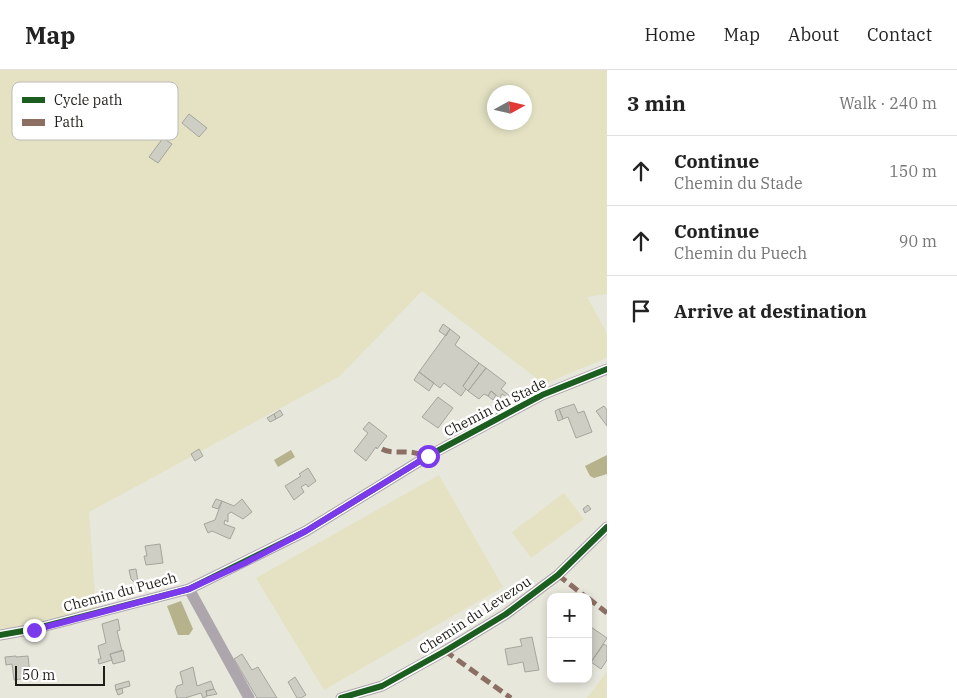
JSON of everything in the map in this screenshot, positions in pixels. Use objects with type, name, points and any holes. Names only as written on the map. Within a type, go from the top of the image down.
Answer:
[{"type":"street","name":"Chemin du Stade","points":[[189,589],[245,563],[306,531],[428,456],[542,395],[607,370]]},
{"type":"street","name":"Chemin du Levezou","points":[[341,698],[382,686],[506,614],[558,575],[607,527]]},
{"type":"street","name":"Chemin du Puech","points":[[0,635],[34,630],[189,589]]},
{"type":"street","points":[[189,589],[249,698]]},
{"type":"shaded area","points":[[0,70],[607,70],[607,294],[587,297],[607,333],[607,358],[544,384],[422,291],[340,376],[89,512],[96,609],[0,630]]},
{"type":"shaded area","points":[[291,450],[295,457],[278,467],[274,460]]},
{"type":"shaded area","points":[[607,455],[607,474],[594,478],[590,476],[585,466]]},
{"type":"shaded area","points":[[439,475],[503,587],[324,690],[256,578]]},
{"type":"shaded area","points":[[564,493],[584,519],[531,558],[512,532]]},
{"type":"shaded area","points":[[181,601],[193,629],[189,635],[178,635],[167,606]]},
{"type":"shaded area","points":[[607,671],[607,698],[587,698]]},
{"type":"building","points":[[189,114],[207,128],[199,137],[182,123]]},
{"type":"building","points":[[162,140],[166,140],[172,144],[158,163],[149,157]]},
{"type":"building","points":[[443,324],[450,329],[446,336],[439,331]]},
{"type":"building","points":[[450,329],[460,337],[455,345],[479,363],[463,386],[466,389],[461,396],[444,383],[440,388],[419,372]]},
{"type":"building","points":[[479,363],[486,368],[468,391],[463,386]]},
{"type":"building","points":[[486,368],[506,383],[501,389],[510,396],[508,398],[502,394],[500,398],[491,391],[488,396],[484,394],[479,399],[468,391]]},
{"type":"building","points":[[419,372],[434,383],[429,391],[414,380]]},
{"type":"building","points":[[491,391],[496,395],[493,400],[488,396]]},
{"type":"building","points":[[438,397],[453,408],[438,428],[422,417]]},
{"type":"building","points":[[574,404],[578,413],[584,411],[592,432],[576,438],[568,417],[563,419],[559,409]]},
{"type":"building","points":[[604,406],[607,410],[607,426],[596,411]]},
{"type":"building","points":[[559,409],[563,419],[558,421],[555,411]]},
{"type":"building","points":[[280,410],[283,415],[276,419],[274,414]]},
{"type":"building","points":[[274,414],[276,419],[270,422],[267,418]]},
{"type":"building","points":[[369,422],[387,436],[366,461],[354,451],[368,433],[363,429]]},
{"type":"building","points":[[199,449],[203,456],[195,461],[191,454]]},
{"type":"building","points":[[308,468],[316,481],[308,487],[306,484],[301,487],[304,492],[294,500],[285,486],[301,476],[299,474]]},
{"type":"building","points":[[216,499],[222,501],[218,509],[212,507]]},
{"type":"building","points":[[242,499],[252,512],[243,519],[231,512],[228,514],[228,522],[225,520],[224,524],[235,528],[230,539],[212,531],[208,533],[204,524],[215,520],[222,501],[234,506]]},
{"type":"building","points":[[588,505],[591,509],[585,513],[583,509]]},
{"type":"building","points":[[160,544],[163,563],[146,565],[144,556],[147,556],[145,546]]},
{"type":"building","points":[[136,569],[138,582],[134,582],[131,579],[129,570]]},
{"type":"building","points":[[118,619],[120,630],[117,631],[122,651],[110,654],[112,660],[99,664],[98,659],[101,659],[98,646],[106,643],[102,624]]},
{"type":"building","points":[[592,628],[607,638],[592,660]]},
{"type":"building","points":[[532,637],[539,670],[525,672],[523,662],[508,665],[505,649],[522,646],[520,639]]},
{"type":"building","points":[[604,644],[607,646],[607,660],[601,669],[592,663]]},
{"type":"building","points":[[123,650],[125,661],[113,664],[110,654]]},
{"type":"building","points":[[242,654],[252,670],[258,667],[277,698],[257,698],[234,659]]},
{"type":"building","points":[[28,656],[30,675],[27,675],[27,678],[14,680],[12,664],[6,665],[5,657]]},
{"type":"building","points":[[193,667],[197,686],[211,681],[214,689],[206,691],[207,696],[203,698],[201,693],[185,698],[177,698],[175,691],[177,686],[183,684],[180,672]]},
{"type":"building","points":[[295,677],[306,695],[301,698],[297,698],[288,682]]},
{"type":"building","points":[[129,681],[130,686],[116,690],[115,685]]},
{"type":"building","points":[[122,688],[123,693],[118,695],[116,690]]},
{"type":"building","points":[[214,689],[217,694],[207,696],[206,691]]},
{"type":"marked path","points":[[382,449],[393,452],[415,453],[424,458]]},
{"type":"marked path","points":[[558,575],[581,593]]},
{"type":"marked path","points":[[592,601],[607,613]]},
{"type":"marked path","points":[[445,651],[511,698]]},
{"type":"cycle path","points":[[0,635],[34,629],[189,589],[306,531],[428,456],[542,395],[607,369]]},
{"type":"cycle path","points":[[341,698],[382,686],[506,614],[558,575],[607,527]]},
{"type":"route","points":[[34,630],[189,589],[245,563],[306,531],[428,456]]}]
